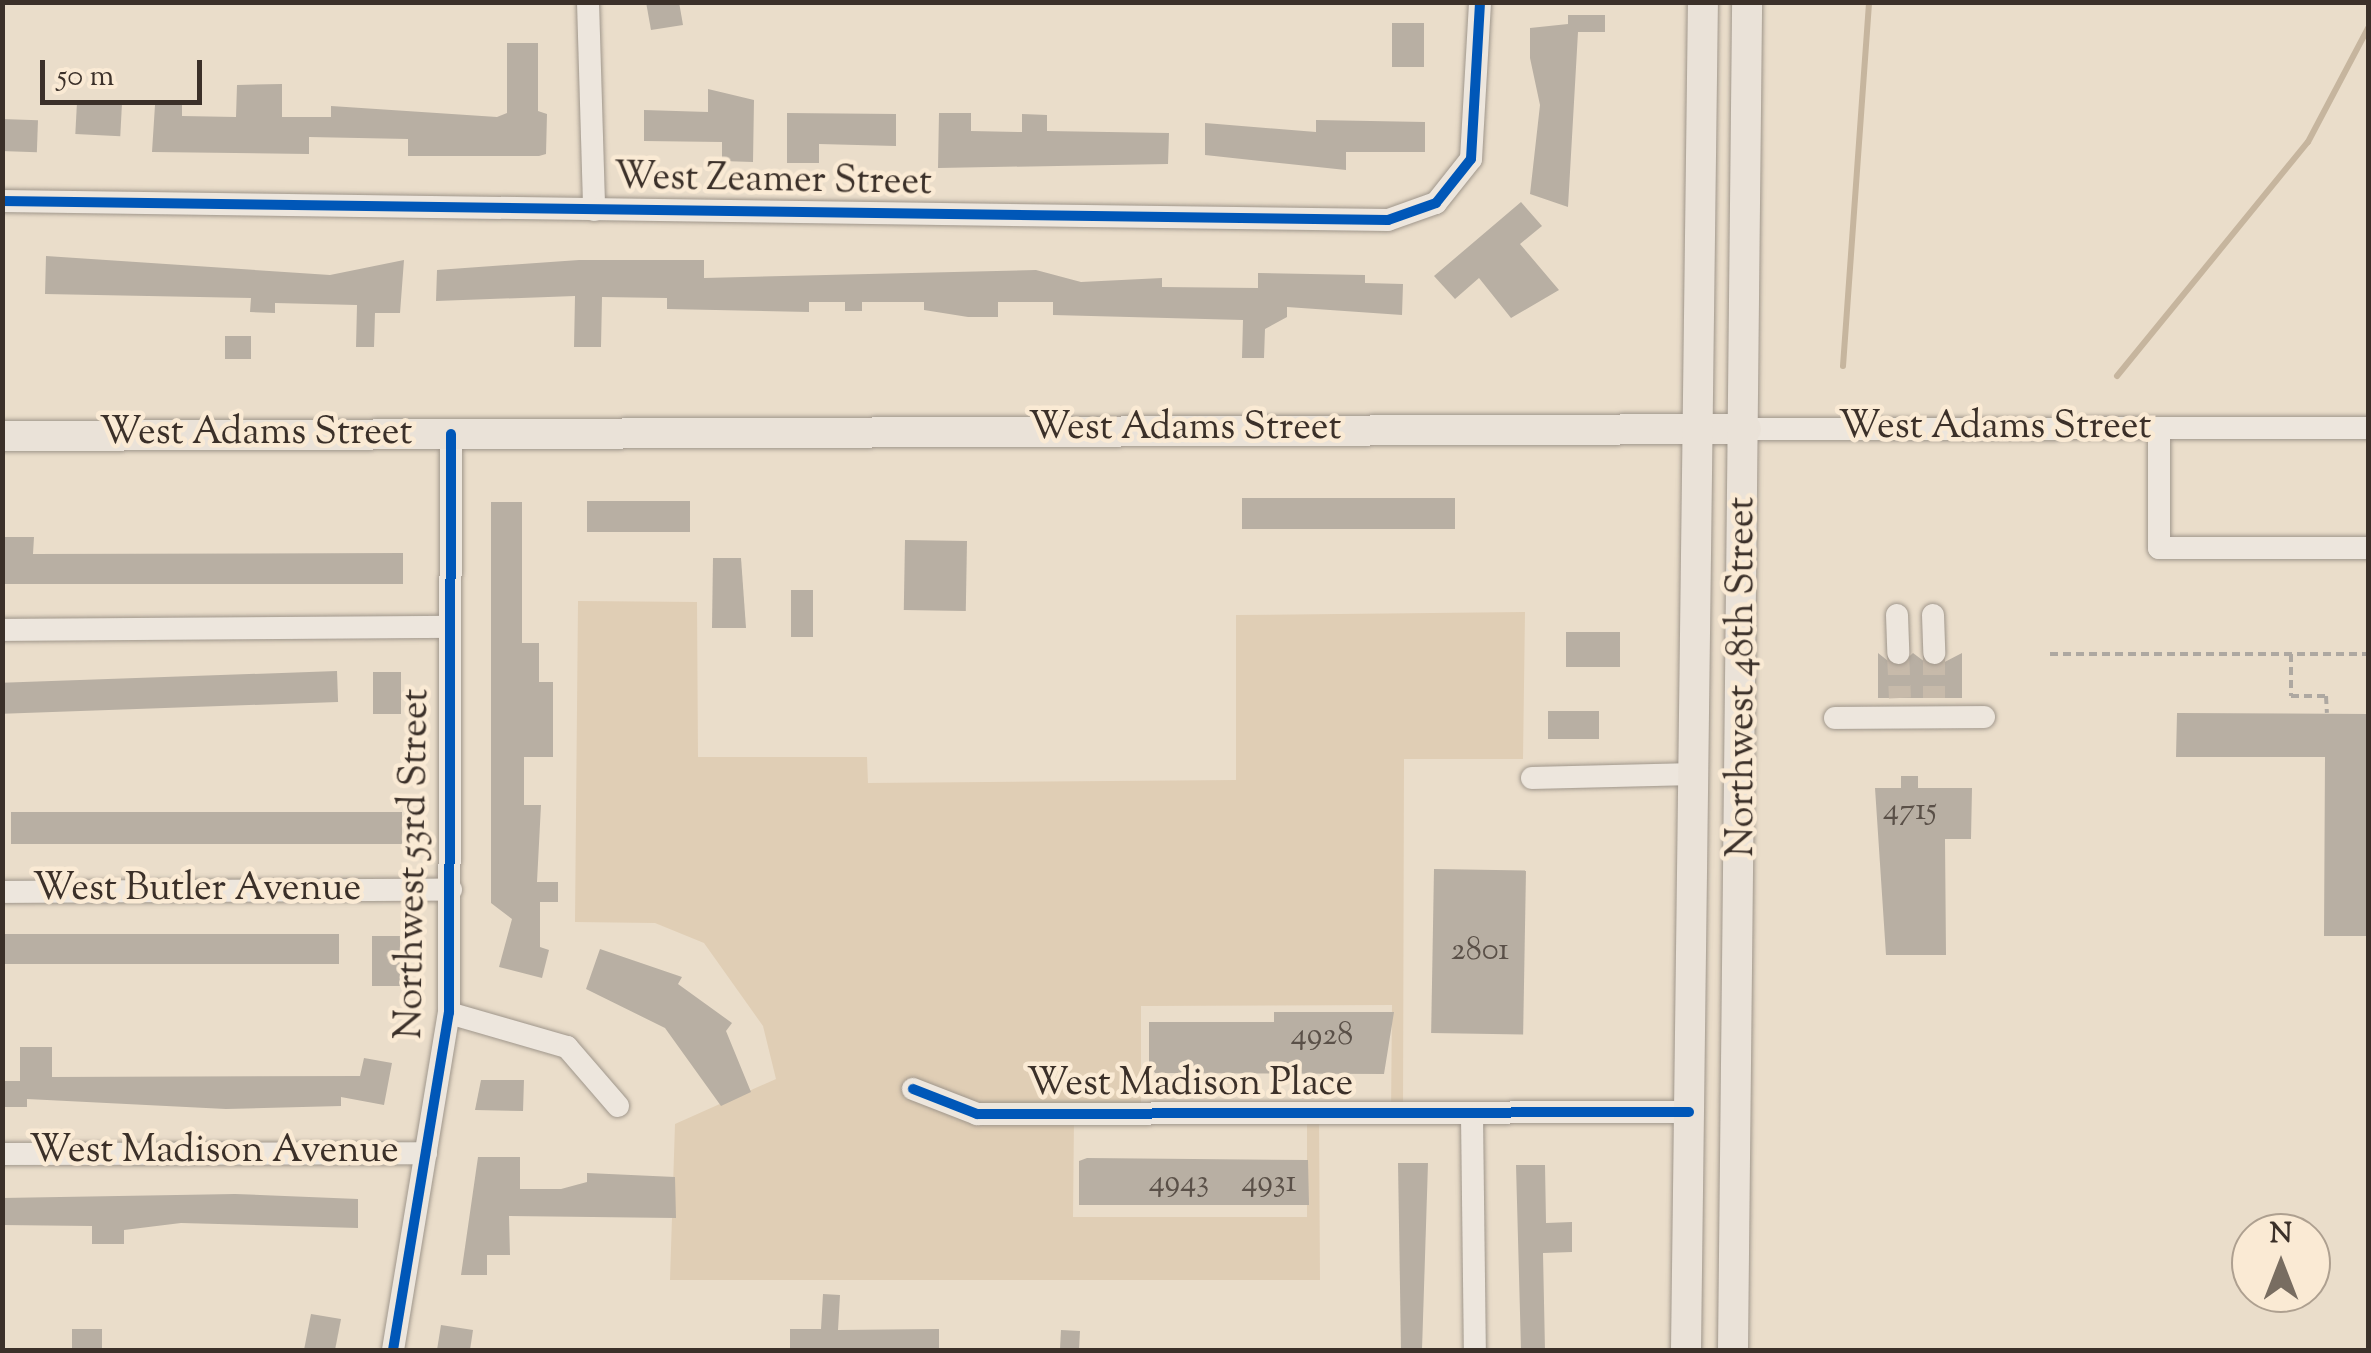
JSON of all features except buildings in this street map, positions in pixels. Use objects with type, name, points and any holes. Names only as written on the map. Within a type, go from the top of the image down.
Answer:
[{"type":"main road","name":"Northwest 48th Street","points":[[1686,1350],[1703,2]]},
{"type":"main road","name":"Northwest 48th Street","points":[[1733,1350],[1748,2]]},
{"type":"main road","name":"West Adams Street","points":[[2,436],[1746,429]]},
{"type":"main road","points":[[1689,1112],[1706,1127],[1706,1350]]},
{"type":"street","points":[[588,2],[594,210]]},
{"type":"street","name":"West Zeamer Street","points":[[2,201],[1388,220],[1428,208],[1455,185],[1479,114],[1480,2]]},
{"type":"street","points":[[2159,428],[2159,548],[2368,548]]},
{"type":"street","name":"West Adams Street","points":[[1746,429],[2368,428]]},
{"type":"street","name":"Northwest 53rd Street","points":[[393,1350],[449,1013],[451,434]]},
{"type":"street","points":[[1932,614],[1934,652]]},
{"type":"street","points":[[1896,615],[1898,652]]},
{"type":"street","points":[[2,630],[449,627]]},
{"type":"street","points":[[1835,718],[1899,708],[1934,708],[1984,717]]},
{"type":"street","points":[[1532,778],[1694,774]]},
{"type":"street","name":"West Butler Avenue","points":[[2,892],[451,890]]},
{"type":"street","points":[[449,1013],[567,1047],[618,1106]]},
{"type":"street","name":"West Madison Place","points":[[913,1088],[977,1114],[1472,1116]]},
{"type":"street","points":[[1475,1350],[1472,1116],[1689,1112]]},
{"type":"street","name":"West Madison Avenue","points":[[2,1154],[426,1153]]},
{"type":"path","points":[[2050,654],[2368,654]]},
{"type":"path","points":[[2291,654],[2291,696],[2326,696],[2327,713]]},
{"type":"shaded area","points":[[578,601],[697,602],[698,757],[867,757],[868,783],[1236,780],[1236,615],[1525,612],[1523,759],[1404,759],[1403,1116],[1391,1116],[1392,1005],[1141,1006],[1141,1117],[1074,1118],[1073,1217],[1307,1217],[1307,1116],[1319,1116],[1320,1280],[670,1280],[675,1124],[776,1079],[763,1026],[704,943],[655,923],[575,922]]},
{"type":"waterway","points":[[1843,366],[1869,2]]},
{"type":"waterway","points":[[2117,376],[2308,142],[2368,28]]},
{"type":"tunnel","points":[[1898,653],[1900,698]]},
{"type":"tunnel","points":[[1934,653],[1934,698]]},
{"type":"cycle path","points":[[2,201],[1388,220],[1436,203],[1471,159],[1480,2]]},
{"type":"cycle path","points":[[393,1350],[449,1013],[451,434]]},
{"type":"cycle path","points":[[913,1089],[977,1114],[1689,1112]]}]
